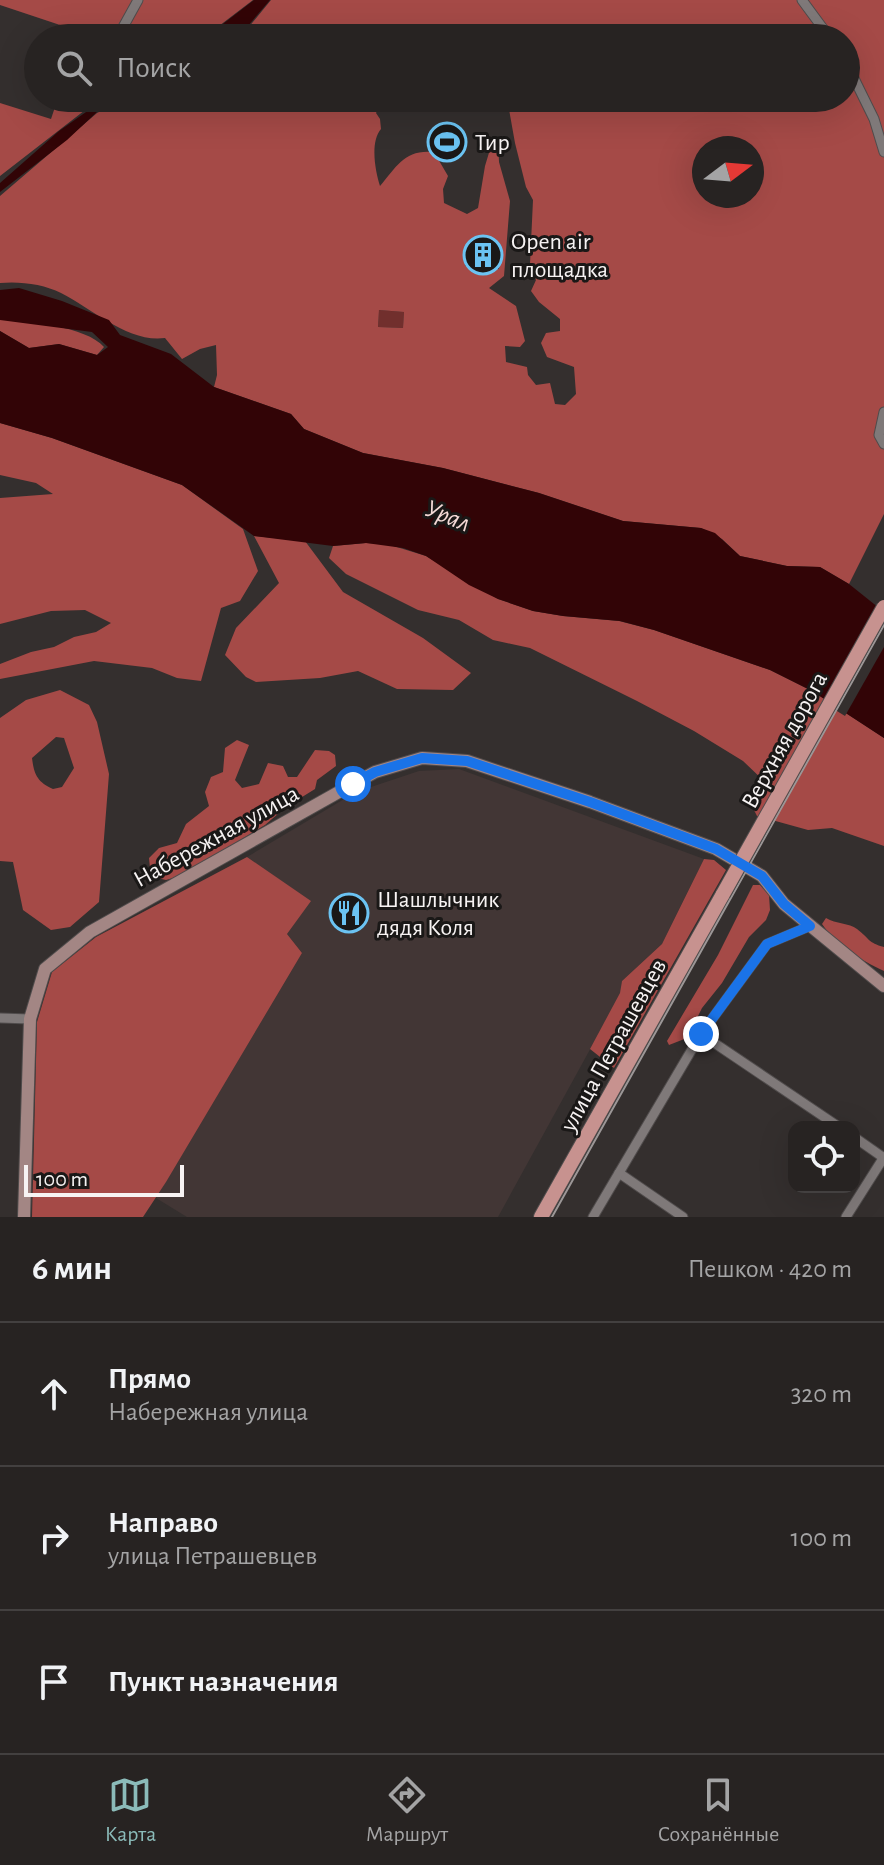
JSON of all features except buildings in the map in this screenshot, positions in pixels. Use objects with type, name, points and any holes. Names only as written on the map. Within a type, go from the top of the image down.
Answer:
[{"type":"main road","name":"Верхняя дорога","points":[[723,894],[884,607]]},
{"type":"main road","name":"Набережная улица","points":[[24,1217],[30,1019],[45,969],[90,932],[375,772],[422,758],[467,761],[716,849],[762,876],[784,904],[884,986]]},
{"type":"main road","name":"улица Петрашевцев","points":[[541,1217],[723,894]]},
{"type":"street","points":[[125,24],[138,0]]},
{"type":"street","points":[[802,0],[820,24]]},
{"type":"street","points":[[860,90],[874,119],[884,152]]},
{"type":"street","points":[[884,412],[879,435],[884,444]]},
{"type":"street","points":[[593,1217],[701,1034],[767,944],[810,926]]},
{"type":"street","points":[[0,1018],[30,1019]]},
{"type":"street","points":[[701,1034],[830,1121]]},
{"type":"street","points":[[846,1217],[884,1157],[860,1141]]},
{"type":"street","points":[[619,1173],[683,1217]]},
{"type":"shaded area","points":[[0,0],[253,0],[222,24],[57,24],[0,5]]},
{"type":"shaded area","points":[[271,0],[884,0],[884,514],[849,584],[820,567],[787,566],[740,556],[722,539],[701,528],[623,521],[539,493],[443,468],[363,453],[304,429],[291,414],[214,387],[217,375],[216,345],[182,359],[165,338],[151,338],[124,330],[47,287],[0,283],[0,196],[99,112],[376,112],[381,129],[376,141],[375,164],[380,186],[409,156],[434,152],[448,176],[443,189],[444,203],[467,214],[478,208],[494,136],[498,140],[499,162],[510,201],[504,276],[489,288],[516,306],[525,341],[520,347],[505,346],[506,362],[527,367],[528,375],[536,385],[550,383],[555,404],[565,405],[576,394],[574,367],[547,357],[541,343],[546,333],[560,331],[560,319],[531,291],[536,280],[530,264],[533,200],[526,187],[509,112],[860,112],[860,24],[251,24]],"holes":[[[468,242],[501,245],[499,269],[465,266]],[[379,310],[404,312],[403,328],[378,327]]]},
{"type":"shaded area","points":[[0,103],[51,119],[53,112],[83,112],[0,176]]},
{"type":"shaded area","points":[[379,310],[404,312],[403,328],[378,327]]},
{"type":"shaded area","points":[[0,317],[84,334],[104,347],[97,355],[59,344],[29,348],[0,331]]},
{"type":"shaded area","points":[[0,423],[52,438],[182,485],[243,529],[258,571],[240,601],[221,608],[201,681],[177,678],[152,668],[94,661],[0,679],[0,664],[96,632],[111,623],[85,610],[51,611],[0,624],[0,498],[53,494],[36,483],[0,475]]},
{"type":"shaded area","points":[[254,536],[305,541],[343,592],[423,638],[471,673],[453,690],[397,689],[358,671],[320,678],[256,682],[246,677],[225,655],[236,628],[279,583]]},
{"type":"shaded area","points":[[387,544],[426,556],[498,599],[533,611],[619,621],[654,630],[770,670],[812,691],[884,738],[884,846],[832,828],[808,830],[757,816],[749,800],[753,791],[764,781],[743,761],[694,731],[530,648],[493,640],[459,620],[418,610],[346,574],[329,558],[333,546]]},
{"type":"shaded area","points":[[60,690],[89,705],[97,722],[109,774],[99,902],[70,927],[51,930],[23,910],[13,862],[0,861],[0,718],[26,700]],"holes":[[[56,737],[64,738],[74,768],[62,787],[53,789],[37,777],[32,758]]]},
{"type":"shaded area","points":[[237,740],[249,745],[235,780],[242,788],[259,784],[268,763],[283,766],[288,777],[297,777],[315,750],[329,751],[335,755],[336,766],[317,780],[315,789],[265,825],[180,876],[166,880],[157,878],[150,868],[149,858],[159,848],[177,843],[186,824],[209,806],[205,792],[211,777],[223,772],[225,748]]},
{"type":"shaded area","points":[[459,769],[704,859],[662,944],[622,981],[621,993],[498,1217],[187,1217],[156,1198],[302,953],[287,934],[310,901],[247,857],[356,792],[419,771]]},
{"type":"shaded area","points":[[247,857],[311,901],[287,934],[302,953],[166,1182],[143,1217],[32,1217],[37,1022],[52,972],[96,937]]},
{"type":"shaded area","points":[[704,859],[714,860],[726,870],[614,1068],[590,1049],[620,993],[622,981],[662,944]]},
{"type":"shaded area","points":[[753,885],[760,885],[769,895],[770,910],[766,920],[749,937],[722,983],[702,1008],[687,1038],[669,1045],[667,1041],[718,955]]},
{"type":"shaded area","points":[[826,918],[854,927],[872,942],[884,947],[884,971],[842,946],[822,924]]},
{"type":"water","points":[[254,0],[270,0],[250,24],[223,24]]},
{"type":"water","points":[[86,112],[97,112],[67,140],[0,192],[0,183],[59,131]]},
{"type":"water","name":"Урал","points":[[19,288],[109,320],[120,335],[171,354],[214,387],[291,414],[304,429],[363,453],[443,468],[539,493],[623,521],[701,528],[715,533],[740,556],[787,566],[820,567],[849,584],[884,612],[884,738],[812,691],[770,670],[620,621],[533,611],[469,585],[426,556],[403,548],[366,543],[333,546],[254,536],[182,485],[52,438],[0,423],[0,331],[29,348],[59,344],[97,355],[108,347],[92,332],[0,320],[0,290]]},
{"type":"pier","points":[[884,607],[884,647],[845,716],[824,703]]},
{"type":"tram line","points":[[552,1217],[884,625]]},
{"type":"place","name":"Тир","points":[[447,142]]},
{"type":"place","name":"Open air площадка","points":[[483,255]]},
{"type":"place","name":"Шашлычник дядя Коля","points":[[349,913]]},
{"type":"route","points":[[353,784],[375,772],[422,758],[467,761],[716,849],[762,876],[784,904],[810,926],[767,944],[701,1034]]}]
